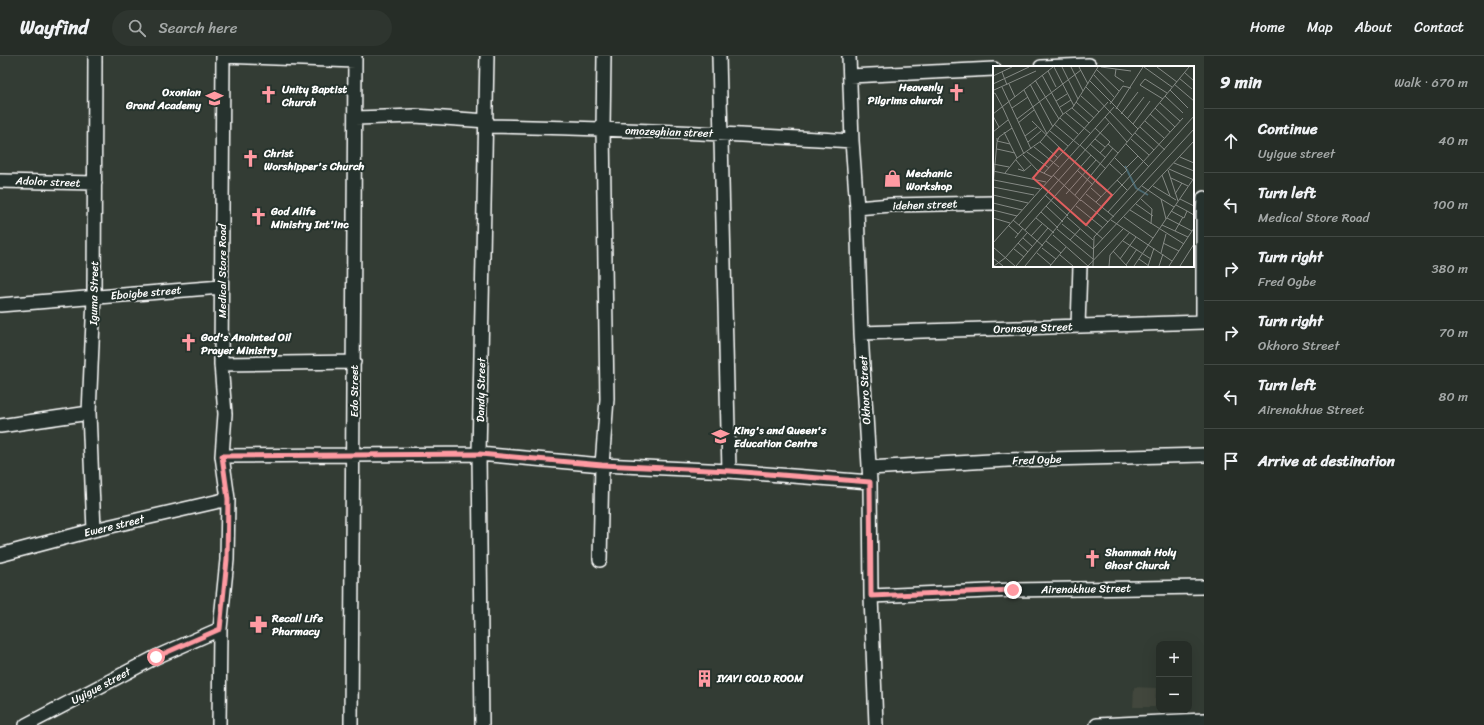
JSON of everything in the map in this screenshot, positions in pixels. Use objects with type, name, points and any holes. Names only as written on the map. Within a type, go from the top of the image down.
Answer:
[{"type":"street","name":"Iguma Street","points":[[94,530],[89,413],[94,298],[96,184],[95,56]]},
{"type":"street","points":[[223,56],[355,59]]},
{"type":"street","name":"Medical Store Road","points":[[219,725],[220,629],[227,560],[228,499],[222,456],[225,414],[221,364],[223,56]]},
{"type":"street","name":"Dandy Street","points":[[482,725],[480,454],[487,56]]},
{"type":"street","points":[[600,560],[602,465],[607,399],[602,129],[604,56]]},
{"type":"street","points":[[719,56],[730,471]]},
{"type":"street","name":"Okhoro Street","points":[[849,56],[852,141],[857,208],[861,333],[870,482],[871,596],[876,725]]},
{"type":"street","name":"Edo Street","points":[[351,725],[356,118],[355,59]]},
{"type":"street","points":[[1053,66],[1090,63]]},
{"type":"street","points":[[850,76],[993,69]]},
{"type":"street","name":"omozeghian street","points":[[356,118],[415,116],[487,124],[852,141]]},
{"type":"street","name":"Adolor street","points":[[0,181],[96,184]]},
{"type":"street","points":[[1204,198],[1204,322]]},
{"type":"street","name":"idehen street","points":[[857,208],[891,205],[993,203]]},
{"type":"street","points":[[1078,326],[1080,267]]},
{"type":"street","name":"Eboigbe street","points":[[0,305],[221,287]]},
{"type":"street","name":"Oronsaye Street","points":[[861,333],[1204,322]]},
{"type":"street","points":[[221,364],[354,362]]},
{"type":"street","points":[[0,426],[89,413]]},
{"type":"street","points":[[222,456],[480,454],[602,465],[730,471],[870,482]]},
{"type":"street","name":"Fred Ogbe","points":[[869,468],[1008,460],[1204,455]]},
{"type":"street","name":"Ewere street","points":[[0,556],[94,530],[228,499]]},
{"type":"street","name":"Airenakhue Street","points":[[871,596],[1013,590],[1204,587]]},
{"type":"street","name":"Uyigue street","points":[[26,725],[156,657],[220,629]]},
{"type":"street","points":[[1097,725],[1204,720]]},
{"type":"shaded area","points":[[1134,687],[1156,688],[1155,707],[1133,707]]},
{"type":"place","name":"Heavenly Pilgrims church","points":[[956,93]]},
{"type":"place","name":"Unity Baptist Church","points":[[269,95]]},
{"type":"place","name":"Oxonian Grand Academy","points":[[214,98]]},
{"type":"place","name":"Christ Worshipper's Church","points":[[251,159]]},
{"type":"place","name":"Mechanic Workshop","points":[[893,179]]},
{"type":"place","name":"God Alife Ministry Int'Inc","points":[[258,217]]},
{"type":"place","name":"God's Anointed Oil Prayer Ministry","points":[[188,343]]},
{"type":"place","name":"King's and Queen's Education Centre","points":[[721,436]]},
{"type":"place","name":"Shammah Holy Ghost Church","points":[[1092,558]]},
{"type":"place","name":"Recall Life Pharmacy","points":[[259,624]]},
{"type":"place","name":"IYAYI COLD ROOM","points":[[704,678]]},
{"type":"route","points":[[156,657],[220,629],[227,560],[228,499],[222,456],[480,454],[602,465],[730,471],[870,482],[871,596],[1013,590]]}]
